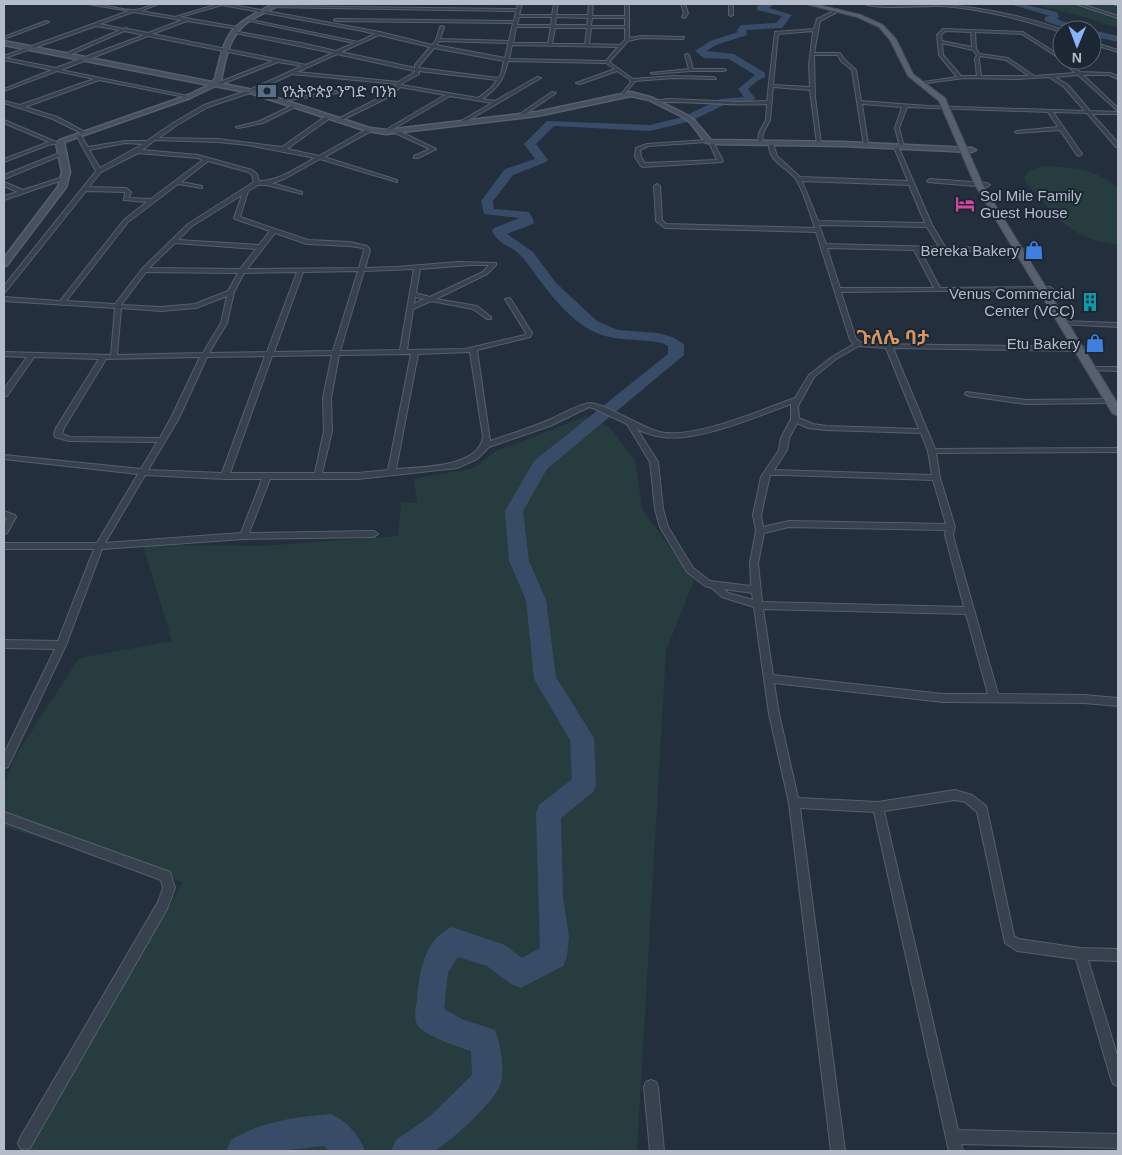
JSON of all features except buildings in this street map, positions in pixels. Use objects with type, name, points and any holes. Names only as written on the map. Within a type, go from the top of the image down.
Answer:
[{"type":"main road","points":[[809,4],[866,19],[884,28],[893,39],[909,73],[944,96],[983,185],[1115,399],[1118,413]]},
{"type":"street","points":[[90,4],[186,20],[418,70],[500,79]]},
{"type":"street","points":[[4,58],[94,24],[156,4]]},
{"type":"street","points":[[175,18],[222,4],[235,5],[267,9],[432,46],[506,60],[607,62],[616,70],[632,79],[714,78]]},
{"type":"street","points":[[217,84],[225,48],[235,30],[247,20],[277,4]]},
{"type":"street","points":[[408,9],[410,4]]},
{"type":"street","points":[[479,100],[493,89],[500,79],[520,4]]},
{"type":"street","points":[[550,45],[556,4]]},
{"type":"street","points":[[587,45],[591,4]]},
{"type":"street","points":[[627,4],[628,40]]},
{"type":"street","points":[[683,4],[686,10],[684,17]]},
{"type":"street","points":[[731,4],[731,15]]},
{"type":"street","points":[[867,4],[924,4],[977,9],[1023,17],[1052,27]]},
{"type":"street","points":[[1078,4],[1118,16]]},
{"type":"street","points":[[307,19],[316,8]]},
{"type":"street","points":[[267,9],[519,10]]},
{"type":"street","points":[[364,20],[370,9]]},
{"type":"street","points":[[819,144],[812,89],[813,30],[818,20],[837,10]]},
{"type":"street","points":[[518,16],[627,17]]},
{"type":"street","points":[[4,90],[186,20]]},
{"type":"street","points":[[247,20],[359,43]]},
{"type":"street","points":[[316,20],[373,20],[406,26],[516,24],[628,27]]},
{"type":"street","points":[[363,30],[373,20]]},
{"type":"street","points":[[4,38],[47,22]]},
{"type":"street","points":[[94,24],[150,33],[307,66]]},
{"type":"street","points":[[402,38],[406,26]]},
{"type":"street","points":[[338,121],[389,95],[399,84],[417,74],[417,66],[438,40],[442,27]]},
{"type":"street","points":[[66,55],[126,29]]},
{"type":"street","points":[[760,143],[761,133],[768,120],[773,86],[776,33],[813,30]]},
{"type":"street","points":[[960,77],[942,55],[939,35],[944,30],[1026,34],[1052,52]]},
{"type":"street","points":[[973,32],[974,49],[979,55],[1008,59],[1032,76]]},
{"type":"street","points":[[4,290],[99,172],[137,151],[194,112],[251,91],[380,34]]},
{"type":"street","points":[[607,62],[628,40],[641,37],[684,38]]},
{"type":"street","points":[[438,40],[621,46]]},
{"type":"street","points":[[941,42],[974,49]]},
{"type":"street","points":[[4,43],[251,91],[338,121],[369,130],[386,132],[566,109],[623,95],[641,96],[655,101],[692,121],[709,141],[720,161],[643,165],[638,157],[638,149],[647,145],[709,141],[968,150]]},
{"type":"street","points":[[1102,46],[1118,51]]},
{"type":"street","points":[[813,54],[841,56],[842,60],[854,70],[866,146]]},
{"type":"street","points":[[687,55],[691,70]]},
{"type":"street","points":[[979,55],[976,59],[979,76]]},
{"type":"street","points":[[4,58],[188,97]]},
{"type":"street","points":[[4,161],[188,97],[278,60]]},
{"type":"street","points":[[578,83],[616,70]]},
{"type":"street","points":[[632,79],[652,73],[724,70]]},
{"type":"street","points":[[1074,70],[1118,112]]},
{"type":"street","points":[[292,73],[399,84],[494,102]]},
{"type":"street","points":[[922,83],[960,77],[1017,78],[1076,73],[1102,73],[1118,78]]},
{"type":"street","points":[[1049,75],[1066,86],[1118,146]]},
{"type":"street","points":[[20,107],[100,78]]},
{"type":"street","points":[[458,124],[539,78]]},
{"type":"street","points":[[623,95],[633,82],[632,79]]},
{"type":"street","points":[[773,86],[812,89]]},
{"type":"street","points":[[281,100],[336,92]]},
{"type":"street","points":[[519,116],[554,93]]},
{"type":"street","points":[[386,132],[450,94]]},
{"type":"street","points":[[655,101],[717,102],[726,104],[770,102]]},
{"type":"street","points":[[4,102],[49,115],[72,125],[80,134],[99,172]]},
{"type":"street","points":[[859,102],[1089,113],[1118,112]]},
{"type":"street","points":[[905,105],[898,128],[899,147],[911,183],[929,225],[943,248]]},
{"type":"street","points":[[238,127],[262,122],[295,106]]},
{"type":"street","points":[[1050,111],[1079,154]]},
{"type":"street","points":[[283,149],[328,117]]},
{"type":"street","points":[[4,121],[58,143],[64,153],[65,178],[54,200],[5,260]]},
{"type":"street","points":[[1017,132],[1062,128]]},
{"type":"street","points":[[267,183],[323,156],[369,130]]},
{"type":"street","points":[[397,132],[434,149],[416,157]]},
{"type":"street","points":[[155,138],[205,138],[323,156],[395,181]]},
{"type":"street","points":[[86,149],[116,143],[149,143]]},
{"type":"street","points":[[771,143],[771,151],[779,164],[799,179],[824,246],[853,340],[858,344],[889,347],[1084,349]]},
{"type":"street","points":[[137,151],[208,159],[250,171],[254,174],[257,183]]},
{"type":"street","points":[[4,177],[64,153]]},
{"type":"street","points":[[63,301],[126,221],[208,159]]},
{"type":"street","points":[[4,198],[65,178]]},
{"type":"street","points":[[799,179],[911,183]]},
{"type":"street","points":[[930,181],[983,185]]},
{"type":"street","points":[[176,182],[200,187]]},
{"type":"street","points":[[114,356],[118,304],[144,270],[172,241],[202,216],[257,183],[267,183],[300,193]]},
{"type":"street","points":[[4,184],[21,191]]},
{"type":"street","points":[[657,186],[659,221],[665,226],[929,225]]},
{"type":"street","points":[[85,189],[126,190],[128,192],[126,199],[153,201]]},
{"type":"street","points":[[246,191],[237,218],[307,242],[350,244],[365,247],[367,250],[336,354],[327,398],[328,431],[318,476]]},
{"type":"street","points":[[4,764],[61,645],[99,546],[175,418],[204,355],[224,323],[230,292],[241,272],[258,247],[273,231]]},
{"type":"street","points":[[172,241],[258,247]]},
{"type":"street","points":[[824,246],[1022,250]]},
{"type":"street","points":[[917,248],[937,288]]},
{"type":"street","points":[[144,270],[300,271],[452,264],[474,265],[489,262],[494,264],[485,273],[411,308]]},
{"type":"street","points":[[403,352],[417,267]]},
{"type":"street","points":[[225,476],[300,271]]},
{"type":"street","points":[[838,290],[937,288],[1046,289]]},
{"type":"street","points":[[4,299],[118,304],[161,309],[183,308],[208,302],[221,294],[230,292]]},
{"type":"street","points":[[413,294],[475,307],[489,318]]},
{"type":"street","points":[[4,354],[104,357],[415,353],[473,349],[528,336],[530,333],[508,299]]},
{"type":"street","points":[[1067,323],[1118,324]]},
{"type":"street","points":[[838,1151],[794,803],[768,678],[754,563],[760,532],[758,515],[765,477],[783,450],[785,438],[796,419],[794,406],[811,376],[834,358],[858,344]]},
{"type":"street","points":[[889,347],[932,451],[936,478],[951,527],[949,535],[994,697]]},
{"type":"street","points":[[473,349],[487,437],[486,445]]},
{"type":"street","points":[[391,473],[415,353]]},
{"type":"street","points":[[4,394],[32,355]]},
{"type":"street","points":[[104,357],[60,428],[58,435],[69,439],[162,440]]},
{"type":"street","points":[[1097,370],[1118,370]]},
{"type":"street","points":[[969,394],[1026,402],[1115,399]]},
{"type":"street","points":[[4,457],[144,472],[225,476],[358,476],[457,465],[474,457],[486,445],[547,424],[580,407],[595,406],[665,436],[681,435],[748,418],[799,398]]},
{"type":"street","points":[[796,419],[810,426],[826,428],[923,430]]},
{"type":"street","points":[[629,422],[654,462],[658,509],[672,543],[698,578],[716,587],[725,595],[759,605],[969,611]]},
{"type":"street","points":[[932,451],[1118,450]]},
{"type":"street","points":[[769,473],[936,478]]},
{"type":"street","points":[[244,536],[267,476]]},
{"type":"street","points":[[4,514],[12,517],[4,531]]},
{"type":"street","points":[[760,532],[789,524],[951,527]]},
{"type":"street","points":[[4,546],[99,546],[244,536],[374,534]]},
{"type":"street","points":[[716,587],[757,590]]},
{"type":"street","points":[[4,644],[61,645]]},
{"type":"street","points":[[768,678],[943,698],[994,697],[1118,702]]},
{"type":"street","points":[[794,803],[878,807],[948,795],[968,798],[976,802],[982,809],[1009,939],[1017,946],[1080,954],[1118,955]]},
{"type":"street","points":[[878,807],[956,1151]]},
{"type":"street","points":[[4,817],[166,876],[168,888],[162,905],[25,1142]]},
{"type":"street","points":[[1080,954],[1118,1079]]},
{"type":"street","points":[[651,1087],[657,1151]]},
{"type":"street","points":[[953,1137],[1118,1141]]},
{"type":"green space","points":[[1030,4],[1118,4],[1118,28],[1102,23],[1102,20],[1093,20]]},
{"type":"green space","points":[[1045,166],[1084,170],[1102,177],[1118,188],[1118,245],[1101,242],[1075,231],[1047,207],[1026,183],[1024,177],[1030,170]]},
{"type":"green space","points":[[587,416],[609,427],[635,460],[642,509],[694,580],[666,651],[637,1151],[28,1151],[183,882],[4,827],[4,785],[16,755],[79,658],[172,641],[143,545],[261,546],[398,536],[401,502],[417,503],[414,479],[474,468],[496,451]]},
{"type":"waterway","points":[[407,1151],[440,1128],[487,1081],[485,1040],[457,1032],[429,1017],[434,968],[452,941],[495,955],[521,974],[553,956],[555,937],[550,897],[548,813],[584,784],[582,738],[545,679],[536,600],[519,561],[514,511],[540,465],[676,355],[676,344],[667,340],[608,333],[583,318],[551,286],[538,271],[528,255],[501,235],[499,231],[528,221],[525,215],[488,211],[487,201],[509,172],[542,160],[530,144],[551,123],[650,128],[687,119],[724,101],[734,102],[750,98],[743,89],[753,79],[762,75],[731,56],[704,55],[700,51],[713,43],[744,33],[741,30],[744,27],[779,26],[788,15],[760,8],[770,4]]},
{"type":"waterway","points":[[1014,4],[1054,14],[1055,17],[1048,19],[1052,20]]},
{"type":"waterway","points":[[1102,35],[1118,39]]},
{"type":"waterway","points":[[242,1151],[263,1140],[285,1134],[331,1130],[349,1151]]},
{"type":"place","name":"የኢትዮጵያ ንግድ ባንክ","points":[[267,91]]},
{"type":"place","name":"Sol Mile Family Guest House","points":[[965,204]]},
{"type":"place","name":"Bereka Bakery","points":[[1034,250]]},
{"type":"place","name":"Venus Commercial Center (VCC)","points":[[1090,302]]},
{"type":"place","name":"Etu Bakery","points":[[1095,343]]},
{"type":"district","name":"ጉለሌ ባታ","points":[[893,337]]}]
